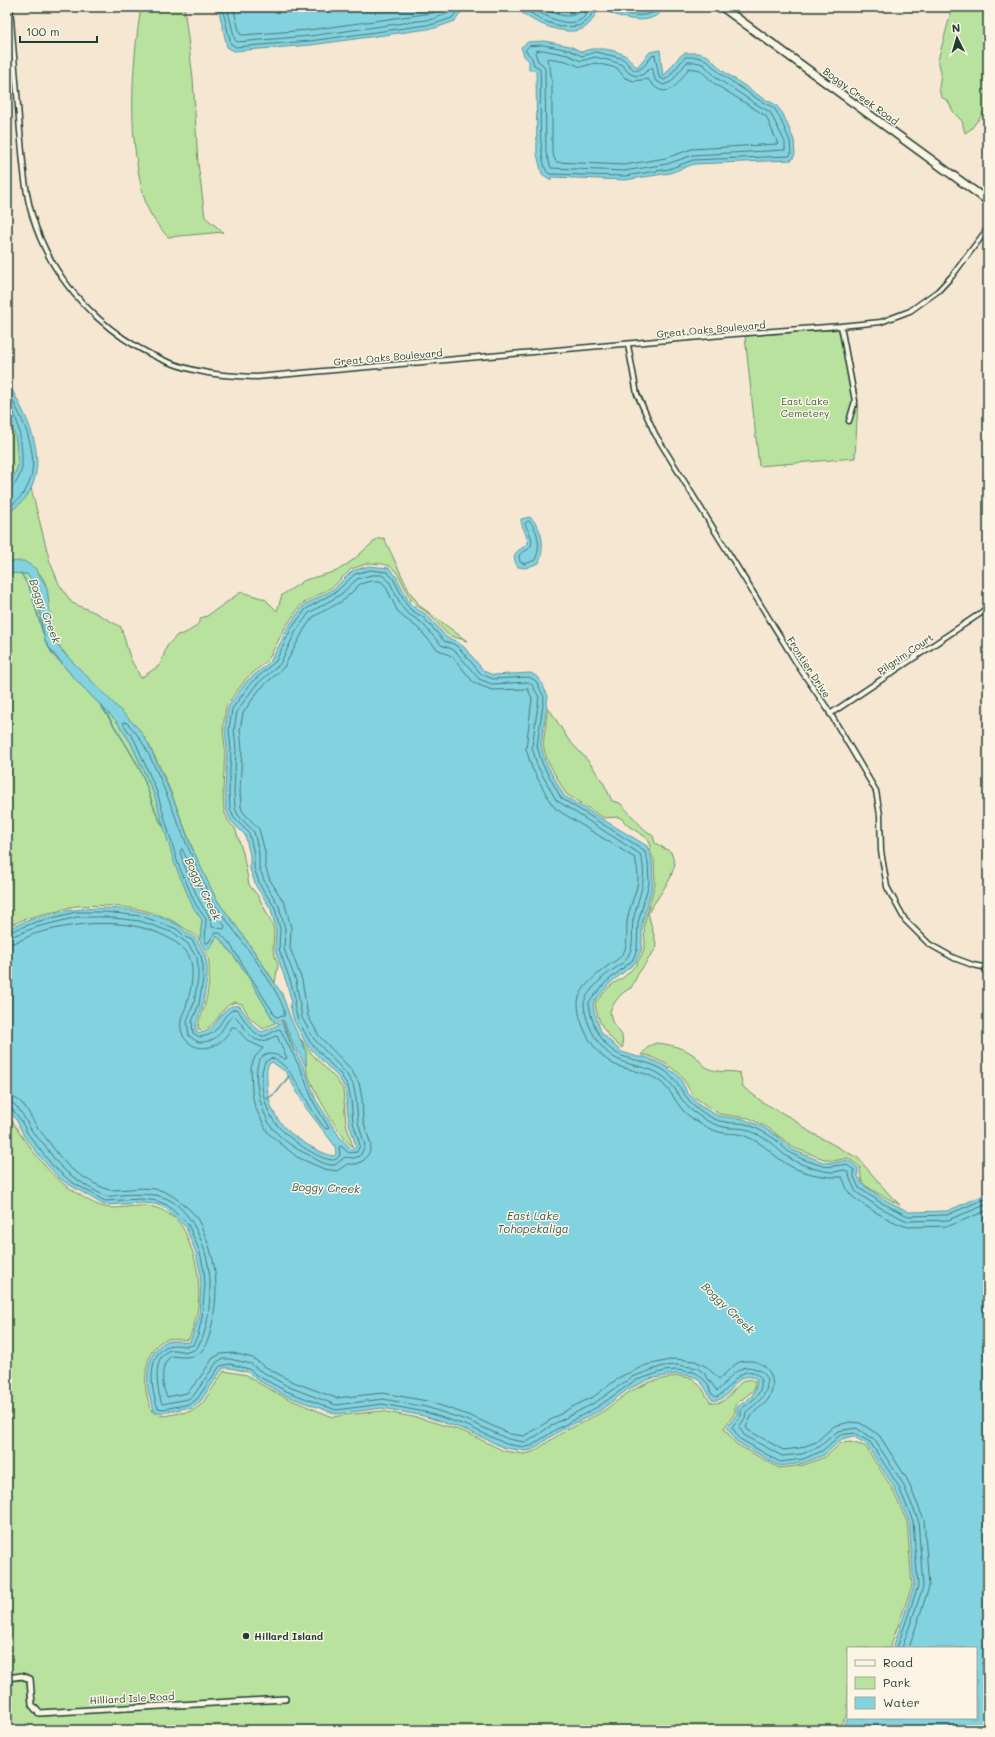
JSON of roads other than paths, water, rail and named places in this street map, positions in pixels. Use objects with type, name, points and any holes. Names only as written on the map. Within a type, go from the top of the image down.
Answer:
[{"type":"main road","name":"Boggy Creek Road","points":[[722,7],[988,201]]},
{"type":"street","name":"Great Oaks Boulevard","points":[[10,7],[25,182],[32,216],[56,268],[84,304],[100,320],[139,348],[172,362],[207,373],[257,377],[881,322],[910,311],[938,291],[948,281],[988,228]]},
{"type":"street","points":[[841,326],[855,401],[849,421]]},
{"type":"street","name":"Frontier Drive","points":[[628,345],[637,394],[655,434],[830,714],[876,792],[880,815],[881,851],[887,887],[906,920],[929,944],[954,958],[973,965],[988,968]]},
{"type":"street","name":"Pilgrim Court","points":[[830,714],[981,613],[988,606]]},
{"type":"street","name":"Hilliard Isle Road","points":[[7,1678],[22,1676],[30,1679],[32,1706],[39,1713],[285,1699]]},
{"type":"water","points":[[218,7],[465,7],[455,21],[435,28],[311,45],[234,51],[227,47]]},
{"type":"water","points":[[516,7],[665,7],[659,14],[643,20],[624,18],[599,8],[588,25],[575,31],[566,31],[537,22]]},
{"type":"water","points":[[544,41],[570,46],[582,52],[592,49],[611,50],[628,57],[637,67],[650,52],[660,50],[663,77],[678,58],[684,53],[698,53],[708,56],[723,71],[761,97],[776,105],[783,114],[794,140],[795,155],[792,160],[694,164],[670,173],[625,180],[551,177],[551,180],[542,174],[537,154],[536,70],[529,70],[529,61],[524,56],[521,47],[528,42]]},
{"type":"water","points":[[7,381],[28,422],[36,452],[37,467],[34,482],[27,496],[7,515],[7,488],[10,485],[18,466],[16,441],[10,414],[7,409]]},
{"type":"water","points":[[530,517],[538,527],[542,538],[541,557],[539,563],[525,568],[518,567],[514,558],[515,554],[528,543],[521,519]]},
{"type":"water","points":[[24,561],[36,569],[47,588],[52,631],[60,649],[138,728],[148,743],[174,801],[191,846],[216,899],[242,934],[282,994],[292,1022],[306,1051],[306,1067],[293,1043],[284,1021],[275,1023],[249,978],[226,945],[217,936],[209,949],[205,950],[199,940],[202,920],[193,907],[175,865],[154,794],[131,743],[117,722],[74,678],[45,641],[35,586],[27,574],[7,573],[7,562]]},
{"type":"water","name":"East Lake Tohopekaliga","points":[[369,566],[389,568],[396,576],[409,602],[427,615],[447,638],[456,641],[464,647],[484,671],[493,675],[531,673],[539,678],[548,696],[541,745],[545,761],[564,796],[647,846],[652,860],[653,884],[642,924],[641,951],[635,963],[609,984],[593,1003],[601,1032],[615,1046],[622,1052],[638,1057],[646,1057],[665,1066],[679,1076],[687,1092],[699,1105],[718,1116],[743,1119],[761,1126],[777,1136],[793,1150],[823,1162],[833,1163],[848,1160],[858,1168],[858,1176],[862,1184],[882,1198],[909,1212],[947,1211],[982,1196],[988,1195],[988,1730],[839,1730],[847,1719],[977,1719],[977,1647],[893,1647],[914,1586],[909,1522],[894,1487],[866,1444],[853,1436],[842,1439],[824,1455],[804,1463],[779,1466],[737,1442],[727,1427],[737,1414],[737,1407],[749,1399],[754,1393],[757,1379],[749,1377],[743,1378],[738,1381],[725,1397],[719,1400],[712,1400],[704,1386],[697,1378],[692,1376],[676,1374],[650,1379],[627,1390],[601,1410],[556,1433],[532,1450],[524,1451],[505,1448],[466,1430],[424,1416],[382,1408],[336,1414],[284,1395],[254,1378],[248,1372],[230,1368],[223,1368],[200,1402],[191,1409],[186,1408],[163,1413],[154,1411],[148,1383],[148,1369],[150,1361],[157,1349],[168,1341],[190,1342],[199,1316],[201,1286],[200,1271],[196,1253],[186,1227],[165,1208],[155,1204],[142,1203],[104,1205],[59,1178],[24,1136],[17,1121],[7,1109],[7,930],[46,915],[92,908],[138,911],[159,917],[179,926],[196,939],[205,954],[207,968],[206,986],[202,1008],[196,1023],[196,1031],[200,1033],[207,1031],[228,1008],[233,1006],[240,1006],[252,1024],[262,1032],[282,1023],[304,1068],[316,1100],[339,1136],[351,1149],[354,1149],[356,1146],[349,1123],[345,1088],[338,1077],[307,1045],[294,1021],[287,984],[275,950],[276,930],[271,909],[256,886],[250,869],[250,855],[245,835],[231,821],[226,810],[225,791],[227,749],[225,729],[228,707],[247,681],[270,662],[288,627],[303,606],[335,588],[352,571]],"holes":[[[272,1062],[286,1072],[306,1108],[335,1146],[336,1154],[334,1156],[326,1154],[303,1142],[287,1130],[280,1122],[275,1114],[268,1095],[268,1065]]]},
{"type":"waterway","name":"Boggy Creek","points":[[21,573],[30,589],[43,633]]},
{"type":"waterway","name":"Boggy Creek","points":[[47,644],[53,655],[62,663]]},
{"type":"waterway","name":"Boggy Creek","points":[[101,705],[137,763],[156,813],[163,826]]},
{"type":"waterway","name":"Boggy Creek","points":[[282,1020],[294,1050]]},
{"type":"waterway","name":"Boggy Creek","points":[[267,1099],[277,1092],[289,1076]]},
{"type":"place","name":"Hillard Island","points":[[246,1636]]},
{"type":"park label","name":"East Lake Cemetery","points":[[805,406]]}]
